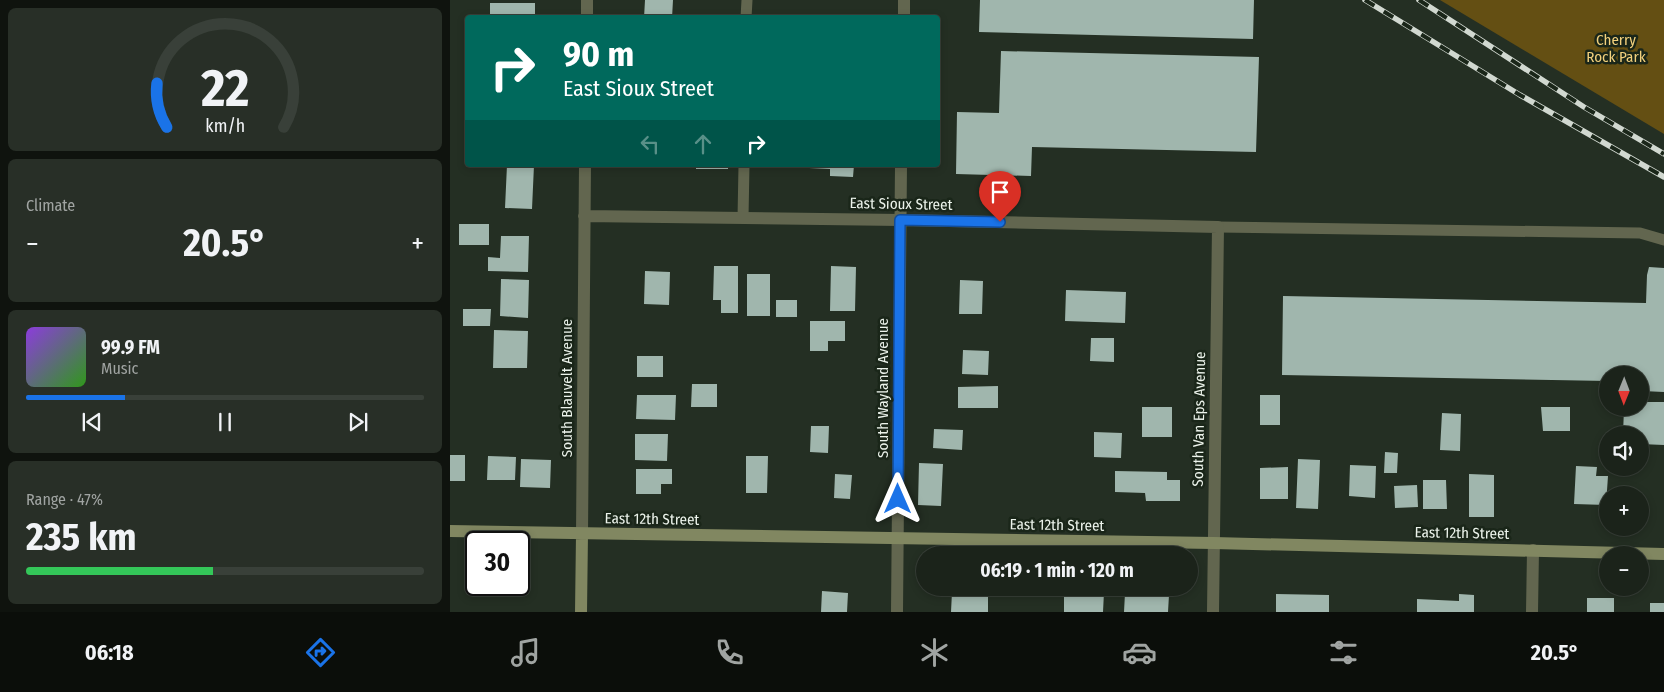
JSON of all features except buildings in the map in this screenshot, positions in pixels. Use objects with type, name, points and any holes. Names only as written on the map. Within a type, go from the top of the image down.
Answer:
[{"type":"street","points":[[587,0],[587,15]]},
{"type":"street","points":[[904,0],[904,15]]},
{"type":"street","name":"South Blauvelt Avenue","points":[[580,612],[585,167]]},
{"type":"street","name":"South Wayland Avenue","points":[[897,612],[901,167]]},
{"type":"street","name":"East Sioux Street","points":[[584,216],[1218,227]]},
{"type":"street","name":"South Van Eps Avenue","points":[[1213,612],[1218,227]]},
{"type":"street","name":"East 12th Street","points":[[450,531],[1214,543],[1664,554]]},
{"type":"street","points":[[1532,612],[1533,550]]},
{"type":"lane","points":[[746,0],[746,15]]},
{"type":"lane","points":[[743,218],[744,167]]},
{"type":"lane","points":[[1218,227],[1640,233],[1664,240]]},
{"type":"green space","name":"Cherry Rock Park","points":[[1440,0],[1664,0],[1664,134]]},
{"type":"railway","points":[[1365,0],[1520,95],[1664,177]]},
{"type":"railway","points":[[1419,0],[1584,107],[1664,154]]},
{"type":"route","points":[[898,499],[900,220],[1000,222]]}]
